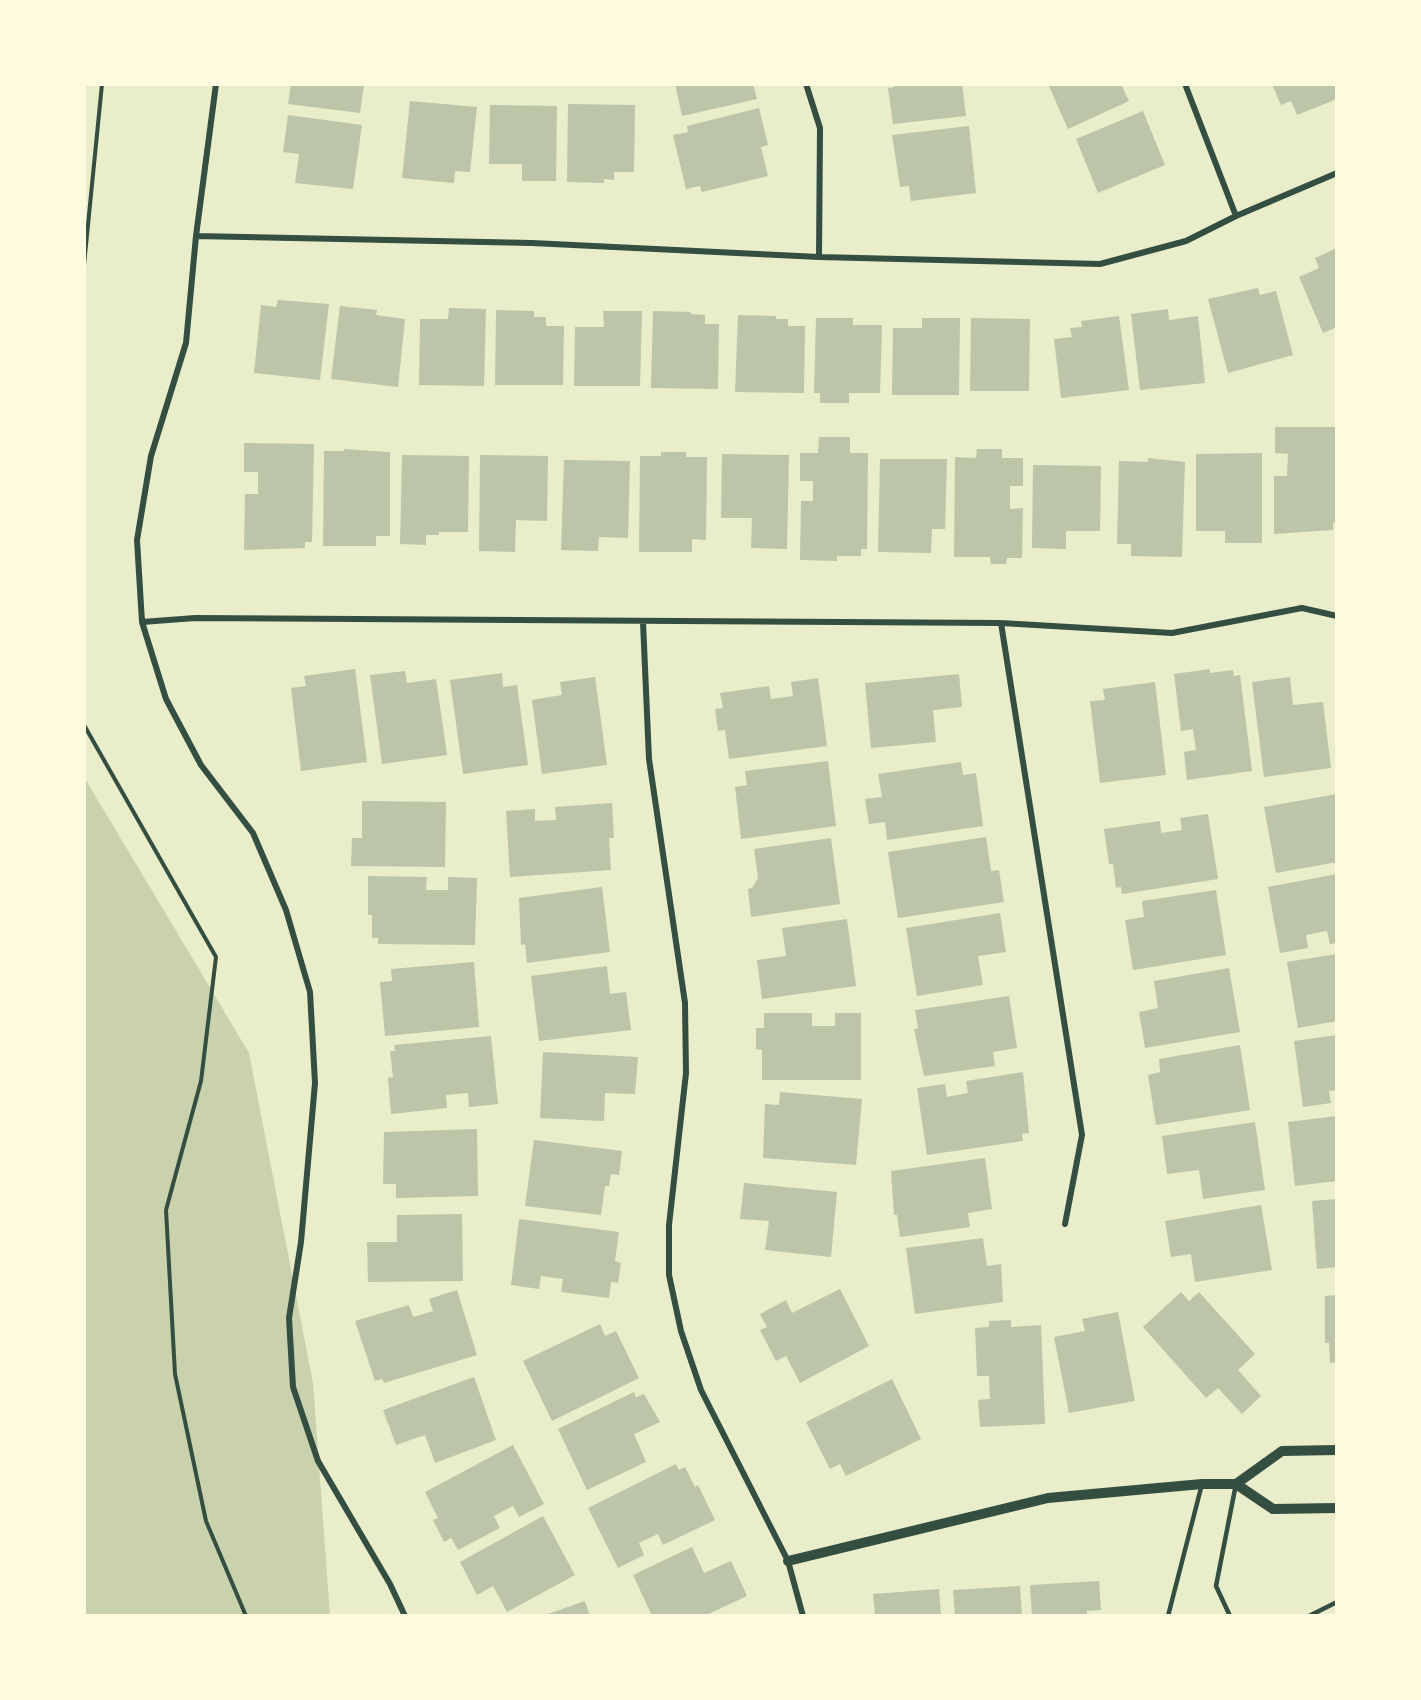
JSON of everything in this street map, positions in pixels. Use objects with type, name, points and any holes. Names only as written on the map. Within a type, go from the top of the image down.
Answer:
[{"type":"street","points":[[216,84],[196,236],[186,343],[151,456],[137,540],[142,621],[166,699],[201,765],[253,833],[286,909],[310,992],[315,1083],[301,1242],[289,1318],[293,1387],[318,1461],[405,1616]]},
{"type":"street","points":[[806,84],[820,129],[819,257]]},
{"type":"street","points":[[1185,84],[1236,216]]},
{"type":"street","points":[[196,236],[532,243],[819,257],[1100,264],[1186,241],[1236,216],[1337,173]]},
{"type":"street","points":[[142,621],[195,618],[1001,622],[1172,633],[1302,608],[1337,616]]},
{"type":"street","points":[[644,622],[649,759],[685,1003],[686,1073],[669,1226],[669,1275],[681,1331],[701,1390],[788,1561],[803,1616]]},
{"type":"street","points":[[1001,622],[1082,1135],[1065,1224]]},
{"type":"street","points":[[1236,1484],[1282,1451],[1337,1450]]},
{"type":"street","points":[[788,1561],[1048,1498],[1202,1484],[1236,1484],[1273,1509],[1337,1508]]},
{"type":"lane","points":[[1168,1616],[1202,1484]]},
{"type":"lane","points":[[1230,1616],[1216,1586],[1236,1484]]},
{"type":"lane","points":[[1309,1616],[1337,1602]]},
{"type":"path","points":[[84,265],[102,84]]},
{"type":"path","points":[[84,725],[216,957],[201,1081],[166,1210],[175,1374],[206,1521],[246,1616]]},
{"type":"green space","points":[[84,777],[249,1053],[313,1383],[330,1616],[84,1616]]},
{"type":"building","points":[[291,84],[364,84],[360,113],[288,104]]},
{"type":"building","points":[[675,84],[753,84],[757,99],[682,116]]},
{"type":"building","points":[[894,84],[962,84],[966,116],[893,124],[888,88],[894,87]]},
{"type":"building","points":[[1048,84],[1121,84],[1129,101],[1068,129]]},
{"type":"building","points":[[1272,84],[1337,84],[1337,99],[1297,115],[1291,101],[1281,105]]},
{"type":"building","points":[[410,101],[477,107],[470,172],[455,171],[454,183],[402,178]]},
{"type":"building","points":[[568,104],[635,105],[634,172],[614,172],[614,180],[604,179],[604,183],[567,182]]},
{"type":"building","points":[[490,105],[557,106],[556,181],[522,181],[522,164],[489,164]]},
{"type":"building","points":[[759,108],[768,145],[761,147],[768,176],[702,192],[700,186],[686,189],[673,135],[688,132],[687,126]]},
{"type":"building","points":[[1143,111],[1165,165],[1098,193],[1076,139]]},
{"type":"building","points":[[288,115],[362,125],[353,189],[295,183],[299,154],[283,152]]},
{"type":"building","points":[[969,126],[976,193],[911,201],[909,186],[900,187],[892,135]]},
{"type":"building","points":[[1337,248],[1337,327],[1323,333],[1299,277],[1319,268],[1315,258]]},
{"type":"building","points":[[1258,288],[1260,295],[1276,291],[1293,355],[1228,373],[1208,299]]},
{"type":"building","points":[[278,300],[329,304],[320,380],[254,373],[261,305],[276,307]]},
{"type":"building","points":[[340,306],[377,310],[376,315],[405,319],[398,387],[331,379]]},
{"type":"building","points":[[449,308],[486,309],[484,386],[419,385],[420,319],[448,319]]},
{"type":"building","points":[[1168,309],[1169,320],[1198,316],[1205,383],[1140,390],[1131,314]]},
{"type":"building","points":[[496,310],[534,311],[534,317],[546,317],[546,326],[564,326],[563,385],[495,385]]},
{"type":"building","points":[[603,311],[642,311],[640,386],[574,386],[575,327],[604,327]]},
{"type":"building","points":[[653,311],[691,312],[691,314],[705,315],[705,324],[719,324],[718,389],[651,388]]},
{"type":"building","points":[[738,315],[776,316],[776,319],[788,319],[788,326],[805,326],[804,393],[735,392]]},
{"type":"building","points":[[1119,316],[1129,390],[1061,398],[1054,339],[1072,337],[1070,328],[1082,327],[1081,321]]},
{"type":"building","points":[[816,318],[853,318],[853,325],[882,325],[880,393],[849,393],[849,403],[820,403],[820,393],[814,393]]},
{"type":"building","points":[[922,318],[960,318],[959,395],[892,395],[893,328],[922,328]]},
{"type":"building","points":[[971,318],[1030,319],[1029,391],[970,391]]},
{"type":"building","points":[[1275,427],[1337,427],[1337,523],[1333,523],[1333,530],[1274,534],[1274,476],[1287,476],[1288,454],[1275,453]]},
{"type":"building","points":[[819,437],[850,437],[850,453],[868,453],[867,549],[861,549],[861,556],[837,556],[837,561],[800,560],[801,501],[813,501],[813,481],[800,481],[800,453],[818,453]]},
{"type":"building","points":[[244,443],[314,444],[312,542],[305,542],[305,548],[244,550],[245,494],[258,494],[258,472],[244,472]]},
{"type":"building","points":[[344,449],[390,452],[390,536],[376,536],[376,546],[323,546],[324,451],[344,451]]},
{"type":"building","points":[[977,449],[1002,449],[1002,458],[1023,458],[1023,486],[1010,486],[1010,509],[1023,508],[1022,558],[1007,558],[1006,564],[991,564],[990,557],[954,557],[955,457],[976,458]]},
{"type":"building","points":[[661,452],[686,452],[686,457],[707,457],[706,540],[692,539],[692,552],[639,552],[640,456],[661,456]]},
{"type":"building","points":[[1262,453],[1262,543],[1225,543],[1225,531],[1196,531],[1196,454]]},
{"type":"building","points":[[722,454],[789,455],[787,549],[751,548],[752,518],[721,518]]},
{"type":"building","points":[[402,455],[469,456],[468,532],[439,532],[439,535],[426,535],[426,545],[400,544]]},
{"type":"building","points":[[480,455],[548,456],[547,521],[516,520],[515,552],[479,551]]},
{"type":"building","points":[[1148,458],[1185,462],[1182,557],[1131,556],[1131,544],[1117,544],[1119,461],[1148,462]]},
{"type":"building","points":[[880,459],[947,459],[945,529],[932,529],[931,553],[878,552]]},
{"type":"building","points":[[564,460],[630,461],[628,538],[599,537],[598,551],[561,550]]},
{"type":"building","points":[[1033,465],[1101,466],[1100,531],[1066,531],[1066,549],[1032,548]]},
{"type":"building","points":[[355,669],[367,762],[301,771],[291,688],[306,686],[304,676]]},
{"type":"building","points":[[1210,669],[1210,673],[1233,670],[1234,676],[1240,675],[1252,771],[1187,780],[1184,752],[1196,750],[1193,729],[1181,731],[1174,674]]},
{"type":"building","points":[[405,671],[407,683],[436,679],[447,755],[382,764],[370,675]]},
{"type":"building","points":[[502,673],[503,687],[517,685],[528,765],[463,774],[450,680]]},
{"type":"building","points":[[959,674],[962,707],[933,710],[936,742],[871,748],[865,683]]},
{"type":"building","points":[[595,677],[607,765],[542,774],[532,700],[562,695],[560,682]]},
{"type":"building","points":[[1290,677],[1293,705],[1323,702],[1331,768],[1264,777],[1252,682]]},
{"type":"building","points":[[818,678],[827,746],[729,759],[725,730],[718,731],[715,709],[723,708],[720,693],[769,686],[771,699],[793,696],[791,682]]},
{"type":"building","points":[[1155,682],[1166,775],[1100,783],[1090,701],[1105,700],[1103,689]]},
{"type":"building","points":[[828,761],[836,826],[741,839],[735,787],[747,785],[745,771]]},
{"type":"building","points":[[961,762],[963,775],[976,773],[983,826],[887,840],[885,822],[869,824],[865,799],[882,797],[878,774]]},
{"type":"building","points":[[1337,794],[1337,862],[1276,873],[1264,807]]},
{"type":"building","points":[[362,801],[446,802],[445,867],[351,866],[352,838],[362,838]]},
{"type":"building","points":[[612,803],[614,838],[609,838],[611,870],[510,877],[506,811],[535,809],[535,821],[556,820],[555,807]]},
{"type":"building","points":[[1208,814],[1218,879],[1122,894],[1121,887],[1116,888],[1113,864],[1109,864],[1104,829],[1160,821],[1161,833],[1182,830],[1180,818]]},
{"type":"building","points":[[986,837],[991,871],[999,870],[1004,902],[898,918],[888,852]]},
{"type":"building","points":[[831,838],[840,904],[751,917],[748,889],[752,888],[758,878],[754,849]]},
{"type":"building","points":[[1337,874],[1337,943],[1330,944],[1327,931],[1306,935],[1308,948],[1280,953],[1268,887]]},
{"type":"building","points":[[368,876],[427,877],[426,890],[448,890],[448,877],[477,878],[475,945],[378,944],[378,938],[372,938],[372,915],[368,915]]},
{"type":"building","points":[[602,887],[610,952],[527,963],[525,944],[521,945],[519,898]]},
{"type":"building","points":[[1216,890],[1226,955],[1133,970],[1125,920],[1144,917],[1142,901]]},
{"type":"building","points":[[1000,913],[1006,952],[978,956],[983,985],[917,996],[906,928]]},
{"type":"building","points":[[847,919],[856,986],[762,999],[757,960],[786,956],[782,928]]},
{"type":"building","points":[[1337,954],[1337,1021],[1298,1028],[1287,962]]},
{"type":"building","points":[[474,962],[479,1027],[385,1036],[380,982],[392,981],[391,969]]},
{"type":"building","points":[[607,966],[610,994],[626,992],[631,1030],[539,1041],[531,976]]},
{"type":"building","points":[[1229,968],[1240,1032],[1145,1048],[1139,1012],[1158,1008],[1154,981]]},
{"type":"building","points":[[1009,996],[1017,1048],[993,1052],[995,1066],[924,1076],[914,1029],[918,1028],[915,1010]]},
{"type":"building","points":[[764,1013],[812,1013],[812,1026],[835,1026],[835,1013],[861,1013],[861,1080],[762,1080],[762,1050],[756,1049],[756,1028],[764,1028]]},
{"type":"building","points":[[1337,1035],[1337,1090],[1329,1091],[1331,1103],[1303,1107],[1294,1041]]},
{"type":"building","points":[[491,1036],[498,1104],[469,1107],[468,1093],[446,1095],[447,1108],[391,1114],[388,1078],[393,1077],[390,1051],[395,1051],[394,1045]]},
{"type":"building","points":[[1240,1045],[1250,1110],[1156,1125],[1148,1075],[1160,1072],[1159,1059]]},
{"type":"building","points":[[543,1052],[638,1057],[635,1094],[605,1093],[604,1121],[540,1118]]},
{"type":"building","points":[[1023,1072],[1029,1133],[1022,1134],[1023,1141],[927,1155],[917,1088],[945,1084],[947,1097],[968,1093],[966,1081]]},
{"type":"building","points":[[780,1092],[862,1099],[856,1165],[763,1158],[765,1104],[779,1105]]},
{"type":"building","points":[[1337,1116],[1337,1181],[1295,1186],[1288,1122]]},
{"type":"building","points":[[1255,1122],[1265,1190],[1203,1199],[1199,1170],[1167,1174],[1162,1136]]},
{"type":"building","points":[[477,1129],[478,1196],[396,1198],[396,1184],[383,1184],[384,1132]]},
{"type":"building","points":[[534,1140],[622,1151],[619,1175],[611,1174],[609,1186],[605,1186],[601,1215],[525,1206]]},
{"type":"building","points":[[985,1158],[992,1209],[968,1213],[970,1227],[900,1237],[897,1215],[894,1215],[891,1171]]},
{"type":"building","points":[[744,1183],[837,1192],[831,1257],[765,1250],[769,1221],[740,1219]]},
{"type":"building","points":[[1337,1199],[1337,1267],[1317,1269],[1312,1201]]},
{"type":"building","points":[[1261,1205],[1272,1270],[1195,1282],[1191,1254],[1171,1257],[1165,1221]]},
{"type":"building","points":[[462,1214],[463,1281],[368,1282],[367,1242],[397,1242],[397,1215]]},
{"type":"building","points":[[519,1219],[619,1232],[615,1261],[621,1263],[618,1283],[611,1282],[609,1298],[561,1292],[563,1279],[541,1276],[539,1289],[511,1285]]},
{"type":"building","points":[[983,1238],[987,1266],[1001,1264],[1003,1302],[915,1314],[906,1248]]},
{"type":"building","points":[[840,1289],[869,1346],[800,1383],[786,1356],[776,1361],[760,1330],[767,1327],[760,1314],[786,1300],[792,1313]]},
{"type":"building","points":[[457,1290],[477,1355],[384,1383],[382,1379],[375,1381],[355,1321],[409,1305],[413,1317],[433,1311],[429,1299]]},
{"type":"building","points":[[1181,1292],[1189,1301],[1199,1292],[1255,1354],[1238,1370],[1261,1396],[1242,1414],[1218,1388],[1206,1398],[1143,1327]]},
{"type":"building","points":[[1337,1295],[1337,1362],[1330,1363],[1329,1343],[1325,1343],[1325,1296]]},
{"type":"building","points":[[1118,1312],[1135,1401],[1069,1413],[1054,1337],[1085,1331],[1082,1319]]},
{"type":"building","points":[[1011,1320],[1011,1327],[1041,1325],[1045,1424],[980,1427],[978,1400],[990,1399],[989,1376],[977,1376],[975,1328],[989,1327],[989,1321]]},
{"type":"building","points":[[600,1324],[605,1336],[616,1331],[639,1378],[552,1421],[523,1361]]},
{"type":"building","points":[[474,1377],[496,1440],[435,1463],[425,1435],[396,1445],[383,1410]]},
{"type":"building","points":[[892,1379],[921,1439],[846,1476],[840,1464],[830,1469],[806,1422]]},
{"type":"building","points":[[634,1392],[636,1397],[644,1394],[660,1422],[634,1434],[646,1462],[587,1490],[558,1429]]},
{"type":"building","points":[[513,1445],[544,1504],[519,1517],[513,1506],[494,1516],[500,1528],[458,1550],[451,1538],[444,1542],[433,1520],[438,1518],[425,1492]]},
{"type":"building","points":[[676,1464],[679,1470],[685,1467],[695,1487],[698,1485],[715,1520],[663,1545],[658,1534],[639,1543],[644,1555],[618,1568],[588,1508]]},
{"type":"building","points":[[543,1516],[575,1575],[507,1612],[493,1586],[477,1595],[460,1562]]},
{"type":"building","points":[[692,1547],[704,1573],[731,1561],[747,1596],[704,1616],[652,1616],[633,1575]]},
{"type":"building","points":[[1099,1581],[1101,1610],[1087,1611],[1087,1616],[1032,1616],[1030,1585]]},
{"type":"building","points":[[1020,1586],[1022,1616],[955,1616],[953,1590]]},
{"type":"building","points":[[939,1589],[941,1616],[875,1616],[873,1594]]},
{"type":"building","points":[[585,1601],[590,1616],[542,1616]]}]
